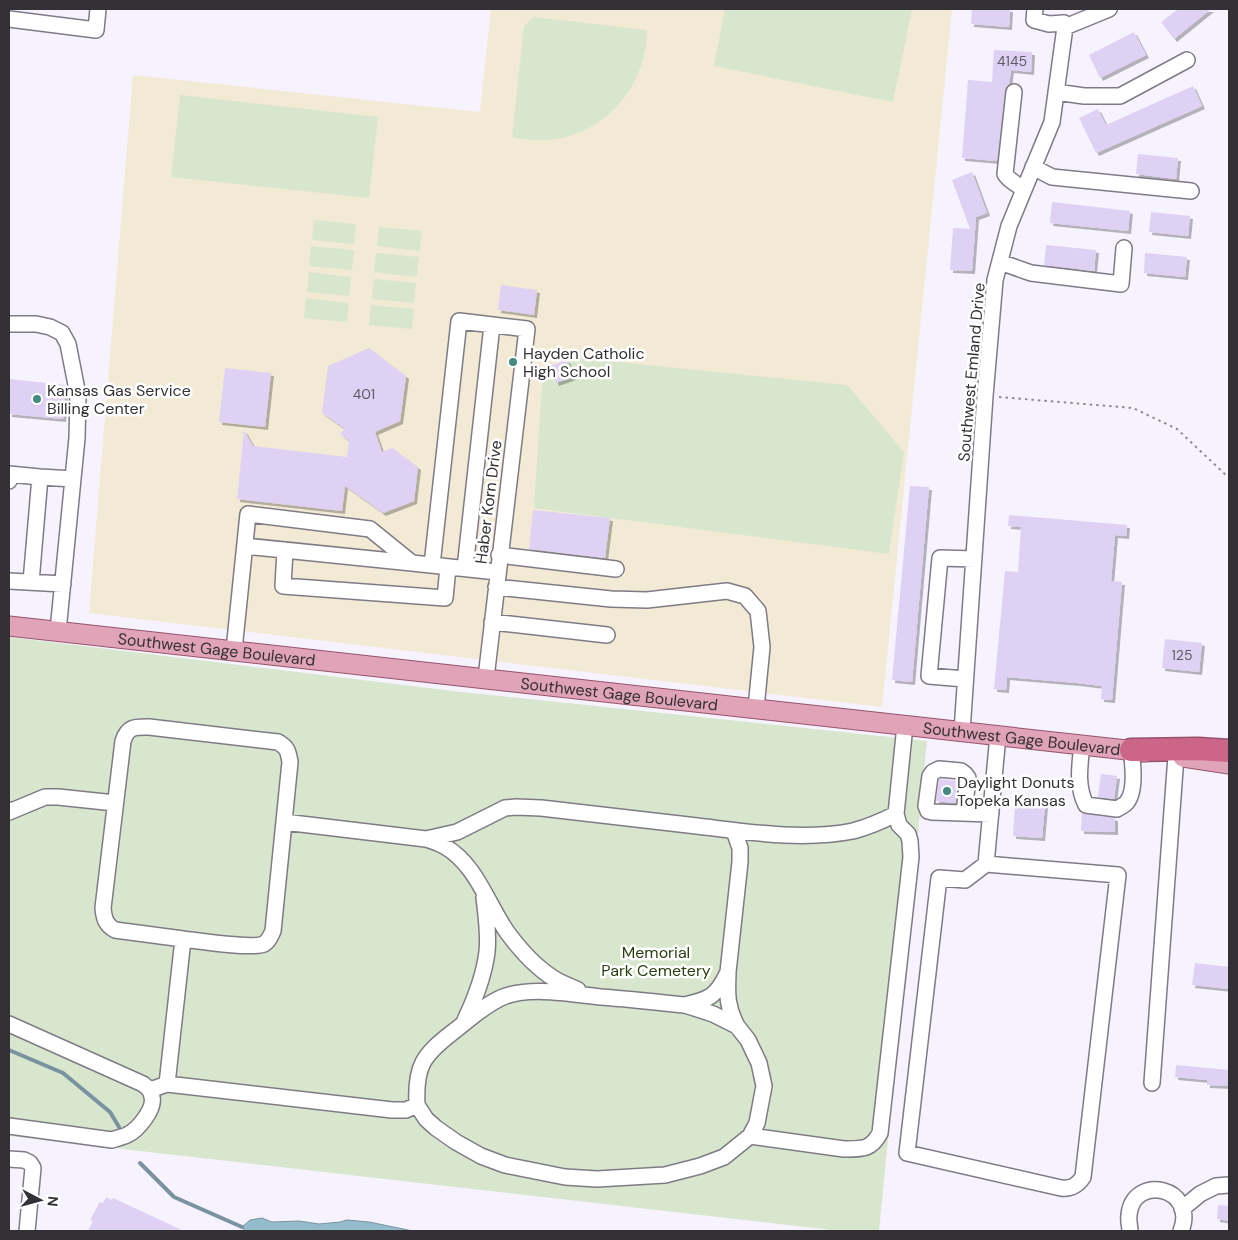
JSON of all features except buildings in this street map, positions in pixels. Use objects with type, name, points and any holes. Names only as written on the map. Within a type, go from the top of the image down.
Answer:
[{"type":"highway","points":[[1131,750],[1198,749],[1229,752]]},
{"type":"main road","name":"Southwest Gage Boulevard","points":[[9,626],[1082,744],[1229,764]]},
{"type":"street","points":[[9,20],[96,30],[98,9]]},
{"type":"street","points":[[1035,9],[1034,20],[1049,24],[1109,9]]},
{"type":"street","name":"Southwest Emland Drive","points":[[962,731],[985,396],[995,280],[1009,226],[1052,122],[1064,20]]},
{"type":"street","points":[[1056,92],[1084,96],[1120,96],[1187,60]]},
{"type":"street","points":[[1014,92],[1005,174],[1024,189]]},
{"type":"street","points":[[1033,167],[1052,177],[1191,191]]},
{"type":"street","points":[[1000,262],[1031,272],[1121,284],[1124,248]]},
{"type":"street","points":[[432,565],[459,321],[492,325],[465,568]]},
{"type":"street","points":[[9,324],[36,324],[50,327],[62,333],[68,344],[78,395],[77,438],[58,631]]},
{"type":"street","name":"Haber Korn Drive","points":[[486,678],[526,329],[492,325]]},
{"type":"street","points":[[9,481],[9,474],[73,479]]},
{"type":"street","points":[[31,582],[40,477]]},
{"type":"street","points":[[234,650],[248,514],[370,529],[412,563]]},
{"type":"street","points":[[244,546],[497,572]]},
{"type":"street","points":[[285,550],[283,586],[444,598],[448,567]]},
{"type":"street","points":[[499,555],[616,569]]},
{"type":"street","points":[[965,679],[929,676],[940,558],[974,560]]},
{"type":"street","points":[[9,581],[63,584]]},
{"type":"street","points":[[496,587],[611,599],[647,600],[727,591],[745,596],[758,611],[762,647],[756,708]]},
{"type":"street","points":[[492,622],[607,636]]},
{"type":"street","points":[[750,1136],[856,1149],[866,1148],[875,1143],[880,1133],[911,857],[908,834],[899,825],[896,814],[905,725]]},
{"type":"street","points":[[149,727],[278,742],[284,746],[288,752],[290,762],[273,931],[269,940],[263,944],[249,946],[115,930],[109,926],[103,916],[103,908],[115,803],[123,741],[130,729],[149,727]]},
{"type":"street","points":[[986,864],[1118,876],[1083,1177],[1074,1187],[1068,1189],[907,1153],[939,878],[965,880],[986,864],[998,735]]},
{"type":"street","points":[[1082,744],[1078,779],[1081,796],[1086,805],[1117,809],[1126,804],[1132,794],[1133,767],[1131,750]]},
{"type":"street","points":[[1152,1083],[1176,756]]},
{"type":"street","points":[[9,810],[9,812],[46,797],[115,803]]},
{"type":"street","points":[[426,839],[457,832],[505,808],[516,807],[541,808],[734,831],[792,835],[821,835],[853,830],[874,824],[896,814]]},
{"type":"street","points":[[964,813],[990,814]]},
{"type":"street","points":[[284,822],[426,839],[443,845],[458,856],[469,868],[507,932],[541,970],[560,982],[591,996]]},
{"type":"street","points":[[734,831],[740,848],[740,862],[727,993],[731,1015],[748,1040],[758,1063],[764,1086],[757,1123],[750,1136],[724,1157],[700,1166],[665,1175],[598,1179],[565,1177],[505,1165],[482,1156],[456,1142],[436,1128],[426,1119],[417,1106],[416,1090],[419,1072],[425,1058],[436,1046],[462,1025],[484,1008],[503,997],[523,992],[684,1005],[713,1014],[737,1026]]},
{"type":"street","points":[[462,1025],[474,1002],[487,952],[484,893]]},
{"type":"street","points":[[167,1084],[183,939]]},
{"type":"street","points":[[684,1005],[700,1002],[713,996],[728,972]]},
{"type":"street","points":[[9,1024],[143,1084],[150,1090],[153,1099],[140,1125],[128,1135],[112,1140],[9,1126]]},
{"type":"street","points":[[150,1090],[167,1084],[392,1110],[406,1110],[417,1106]]},
{"type":"street","points":[[9,1159],[24,1160],[30,1163],[33,1168],[27,1231]]},
{"type":"street","points":[[1182,1209],[1200,1194],[1216,1186],[1229,1184]]},
{"type":"street","points":[[1130,1231],[1128,1220],[1130,1208],[1134,1200],[1148,1190],[1159,1189],[1169,1192],[1178,1201],[1184,1218],[1181,1231]]},
{"type":"path","points":[[985,396],[1133,408],[1177,429],[1229,478]]},
{"type":"shaded area","name":"Hayden Catholic High School","points":[[491,9],[952,9],[882,707],[89,613],[133,75],[480,112]]},
{"type":"green space","points":[[725,9],[912,9],[893,102],[714,66]]},
{"type":"green space","points":[[534,17],[647,30],[641,67],[633,84],[610,113],[596,124],[579,133],[548,140],[512,137],[524,26]]},
{"type":"green space","points":[[180,95],[378,117],[369,198],[171,177]]},
{"type":"green space","points":[[314,220],[356,224],[354,244],[312,240]]},
{"type":"green space","points":[[379,227],[422,231],[420,251],[377,246]]},
{"type":"green space","points":[[311,246],[354,250],[352,270],[309,266]]},
{"type":"green space","points":[[376,253],[419,257],[417,277],[374,272]]},
{"type":"green space","points":[[309,272],[351,277],[349,296],[307,292]]},
{"type":"green space","points":[[374,279],[416,283],[414,303],[372,299]]},
{"type":"green space","points":[[306,298],[349,303],[347,322],[304,318]]},
{"type":"green space","points":[[371,305],[414,309],[412,329],[369,325]]},
{"type":"green space","points":[[577,358],[847,385],[904,452],[889,554],[534,508],[543,370]]},
{"type":"green space","name":"Memorial Park Cemetery","points":[[9,637],[453,691],[927,741],[879,1231],[840,1231],[9,1136]]},
{"type":"water","points":[[262,1218],[272,1222],[299,1221],[319,1224],[347,1220],[369,1222],[413,1231],[245,1231],[242,1227],[250,1220]]},
{"type":"waterway","points":[[9,1050],[63,1073],[110,1112],[119,1127]]},
{"type":"waterway","points":[[140,1163],[174,1197],[242,1227]]},
{"type":"place","name":"Hayden Catholic High School","points":[[513,362]]},
{"type":"place","name":"Kansas Gas Service Billing Center","points":[[37,399]]},
{"type":"place","name":"Daylight Donuts Topeka Kansas","points":[[947,791]]}]
